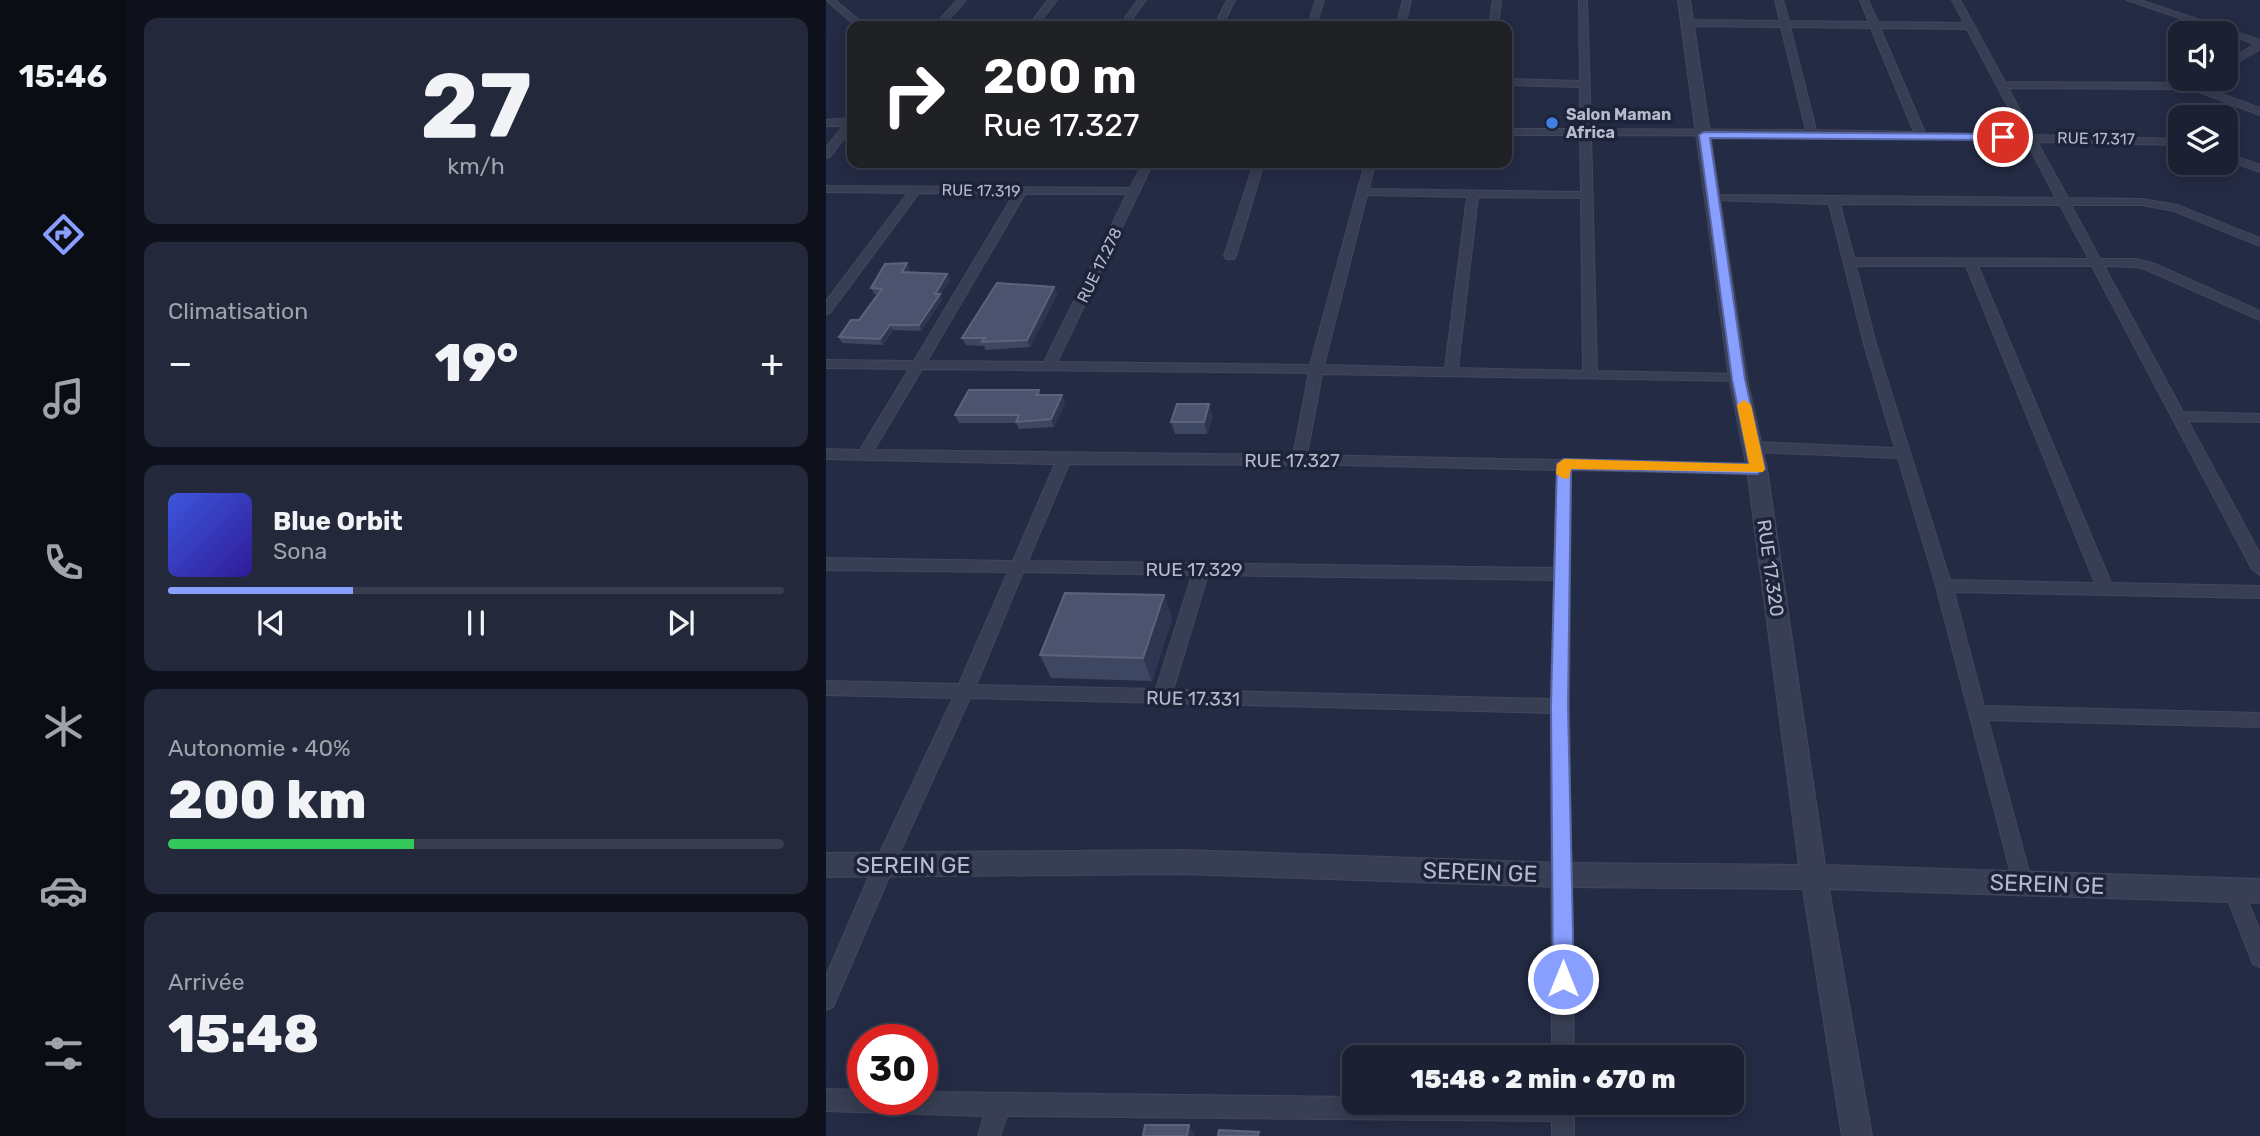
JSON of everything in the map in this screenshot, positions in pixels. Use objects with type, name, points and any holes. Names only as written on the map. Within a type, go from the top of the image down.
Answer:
[{"type":"street","points":[[830,0],[855,21]]},
{"type":"street","points":[[943,21],[962,0]]},
{"type":"street","points":[[1036,21],[1053,0]]},
{"type":"street","points":[[1127,21],[1142,0]]},
{"type":"street","points":[[1220,21],[1231,0]]},
{"type":"street","points":[[1312,0],[1320,0],[1313,21]]},
{"type":"street","points":[[1402,21],[1407,0]]},
{"type":"street","points":[[1495,21],[1497,0]]},
{"type":"street","points":[[1583,0],[1587,132],[1584,195],[1590,375]]},
{"type":"street","name":"RUE 17.320","points":[[1684,0],[1738,379],[1754,447],[1814,877],[1857,1136]]},
{"type":"street","points":[[1779,0],[1812,134]]},
{"type":"street","points":[[1864,0],[1921,136]]},
{"type":"street","points":[[1956,0],[2260,569]]},
{"type":"street","points":[[2131,0],[2260,44]]},
{"type":"street","points":[[1686,23],[1970,26]]},
{"type":"street","points":[[2238,58],[2260,44]]},
{"type":"street","points":[[1512,82],[1586,84]]},
{"type":"street","points":[[2002,85],[2168,86]]},
{"type":"street","points":[[2205,91],[2260,112]]},
{"type":"street","points":[[826,123],[847,123]]},
{"type":"street","points":[[826,156],[847,129]]},
{"type":"street","name":"RUE 17.317","points":[[1512,132],[2029,137],[2168,142]]},
{"type":"street","points":[[2238,161],[2260,169]]},
{"type":"street","name":"RUE 17.278","points":[[1048,367],[1146,168]]},
{"type":"street","points":[[1230,256],[1257,168]]},
{"type":"street","points":[[1299,459],[1316,369],[1369,168]]},
{"type":"street","points":[[826,310],[917,188]]},
{"type":"street","name":"RUE 17.319","points":[[826,189],[1135,191]]},
{"type":"street","points":[[864,455],[1022,190]]},
{"type":"street","points":[[1362,192],[1584,195]]},
{"type":"street","points":[[1451,372],[1473,194]]},
{"type":"street","points":[[1713,197],[1834,201],[2064,201],[2165,205],[2260,242]]},
{"type":"street","points":[[1834,201],[1852,262],[1870,344],[1944,586],[2022,883]]},
{"type":"street","points":[[1970,261],[2105,587]]},
{"type":"street","points":[[1852,262],[2121,261],[2151,267],[2260,316]]},
{"type":"street","points":[[826,364],[1316,369],[1738,379]]},
{"type":"street","points":[[2177,416],[2260,418]]},
{"type":"street","points":[[1754,447],[1903,453]]},
{"type":"street","name":"RUE 17.327","points":[[826,454],[1064,459],[1299,459],[1757,469]]},
{"type":"street","points":[[826,1000],[884,865],[964,693],[1064,459]]},
{"type":"street","points":[[1563,1045],[1560,706],[1564,464]]},
{"type":"street","name":"RUE 17.329","points":[[826,564],[1017,569],[1562,574]]},
{"type":"street","points":[[1162,698],[1202,569]]},
{"type":"street","points":[[1944,586],[2260,592]]},
{"type":"street","name":"RUE 17.331","points":[[826,688],[1560,706]]},
{"type":"street","points":[[1976,713],[2260,720]]},
{"type":"street","name":"SEREIN GE","points":[[826,865],[1180,862],[1563,875],[1814,877],[2260,891]]},
{"type":"street","points":[[2234,890],[2260,957]]},
{"type":"street","points":[[826,1100],[999,1105],[1342,1106]]},
{"type":"street","points":[[989,1136],[999,1105]]},
{"type":"street","points":[[1563,1115],[1563,1136]]},
{"type":"building","points":[[907,263],[902,272],[947,274],[935,294],[940,294],[919,325],[890,325],[880,339],[839,337],[851,320],[859,320],[882,289],[871,288],[885,264]]},
{"type":"building","points":[[997,283],[1054,287],[1027,340],[982,342],[985,338],[962,338]]},
{"type":"building","points":[[969,390],[1039,390],[1036,395],[1062,395],[1051,419],[1016,422],[1019,415],[955,415]]},
{"type":"building","points":[[1177,404],[1209,404],[1204,422],[1171,422]]},
{"type":"building","points":[[1065,593],[1164,595],[1143,658],[1040,655]]},
{"type":"building","points":[[1145,1125],[1189,1125],[1187,1136],[1143,1136]]},
{"type":"building","points":[[1219,1130],[1259,1132],[1258,1136],[1218,1136]]},
{"type":"slow traffic","points":[[1564,474],[1564,464],[1757,469],[1744,405]]},
{"type":"place","name":"Salon Maman Africa","points":[[1552,123]]},
{"type":"route","points":[[1563,979],[1560,706],[1564,464],[1757,469],[1738,379],[1704,135],[2003,137]]}]
